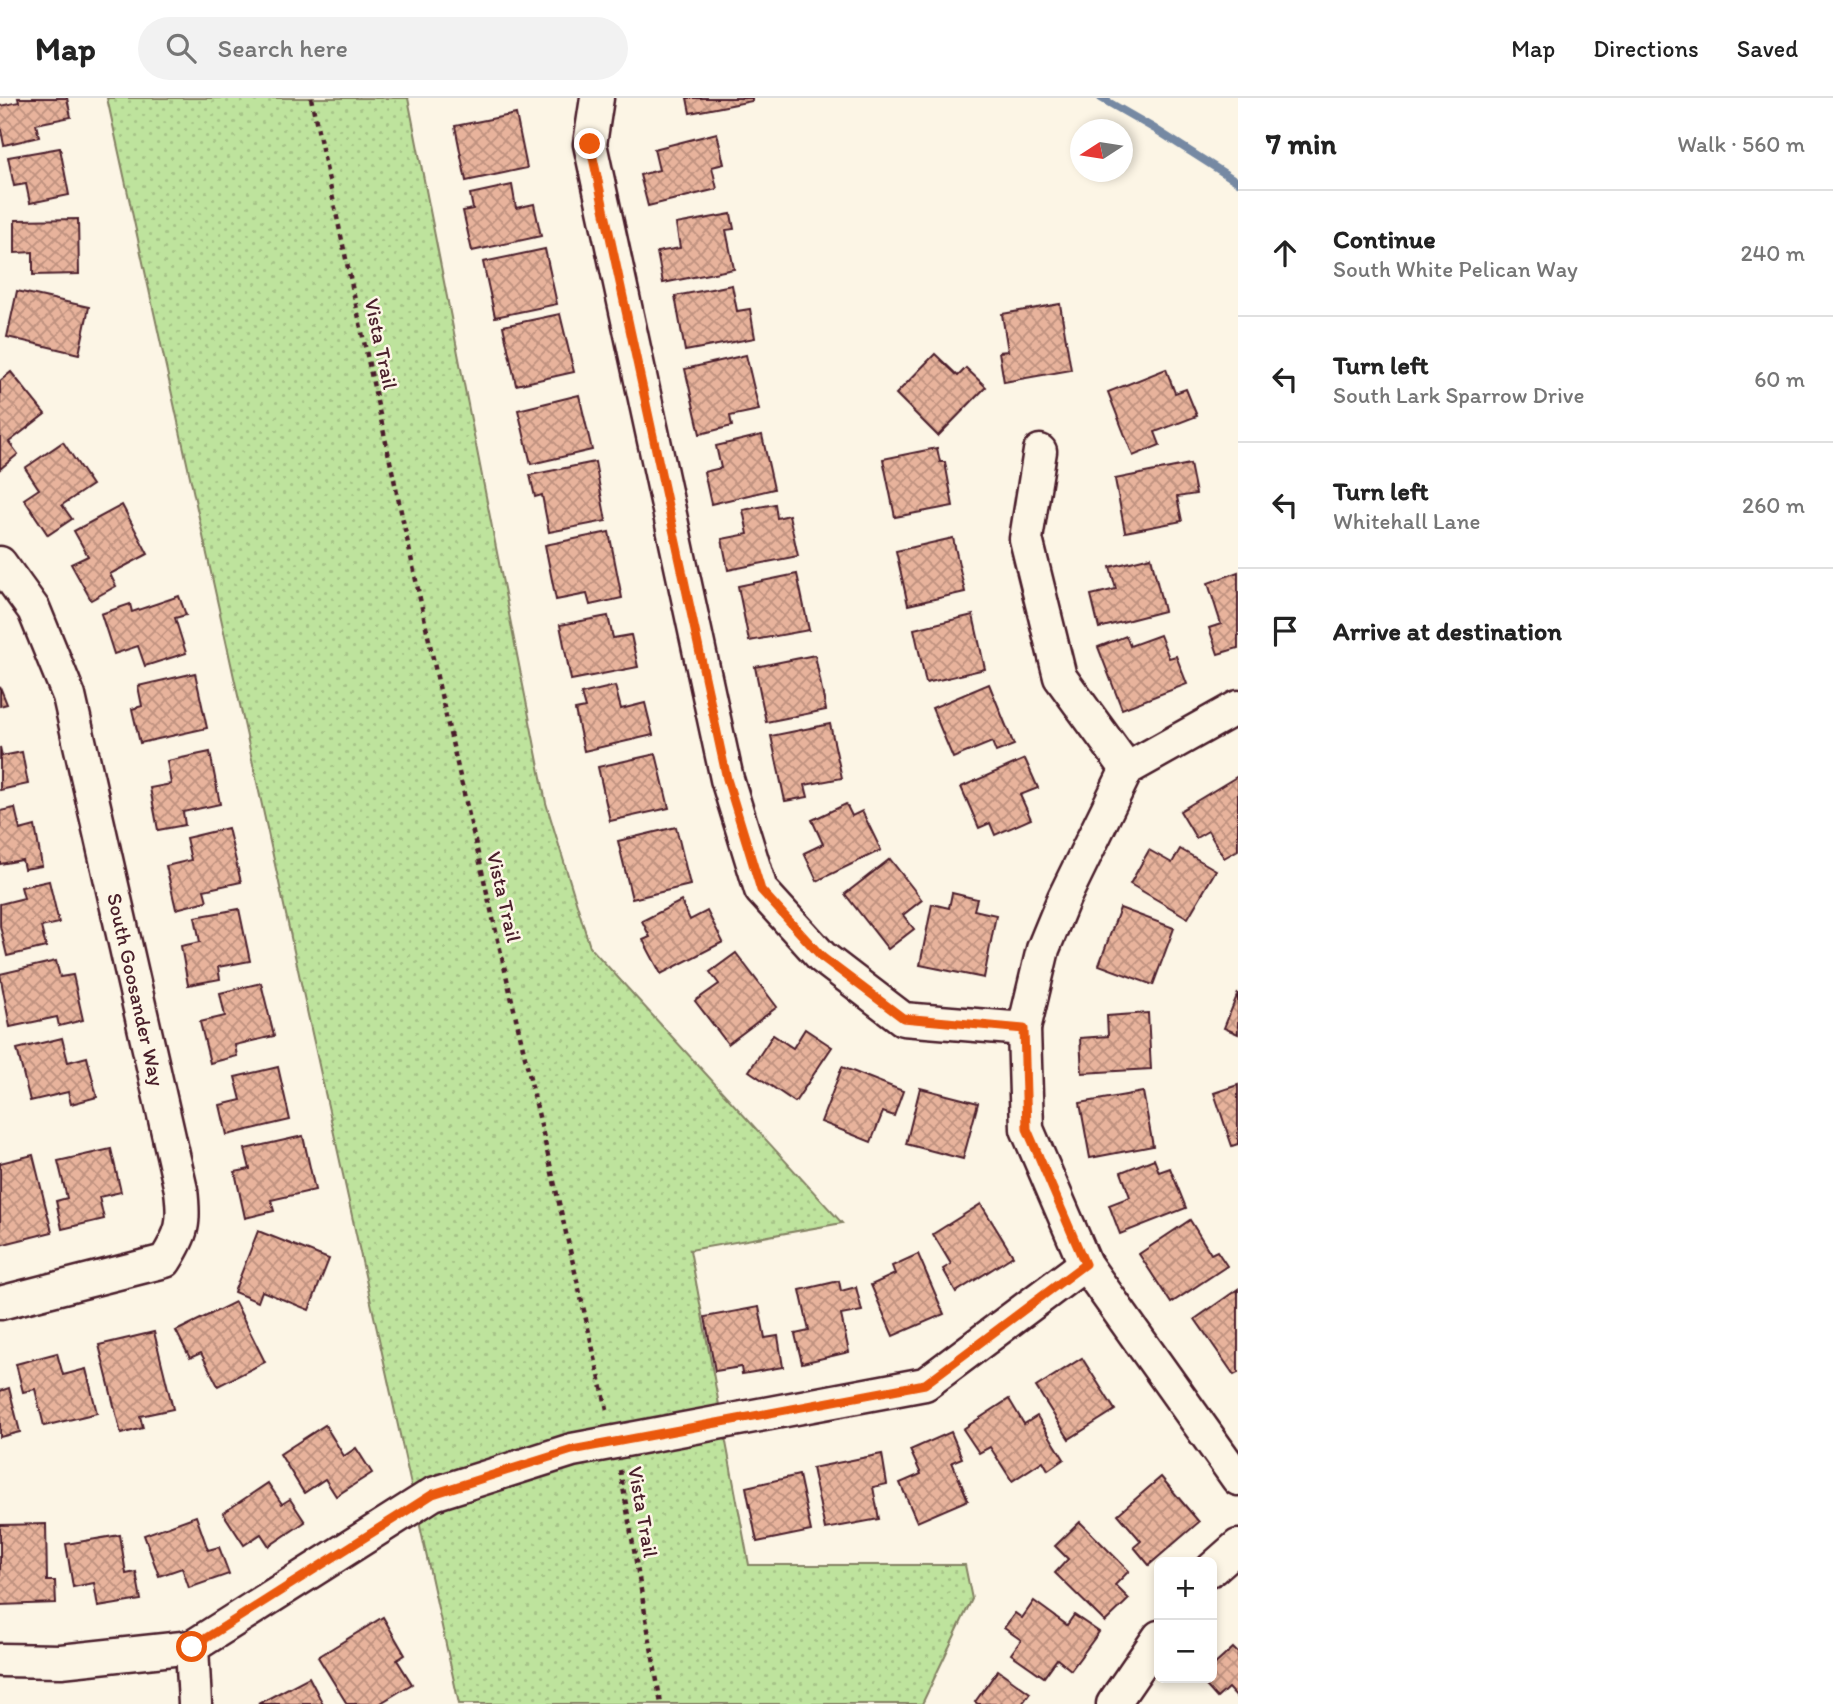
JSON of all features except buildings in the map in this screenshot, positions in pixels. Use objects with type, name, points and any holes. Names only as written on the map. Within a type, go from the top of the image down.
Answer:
[{"type":"street","points":[[597,98],[590,144],[727,779],[761,890],[822,957],[903,1018],[1024,1029]]},
{"type":"street","points":[[1040,451],[1026,539],[1060,677],[1127,769]]},
{"type":"street","name":"South Goosander Way","points":[[0,563],[34,610],[69,696],[181,1190],[184,1218],[178,1239],[165,1261],[0,1303]]},
{"type":"street","points":[[1238,707],[1127,769],[1064,898],[1043,949],[1024,1029],[1027,1129],[1085,1264],[1238,1479]]},
{"type":"street","points":[[0,1660],[61,1661],[192,1647],[433,1494],[572,1450],[925,1384],[1085,1264]]},
{"type":"street","points":[[1217,1565],[1238,1546]]},
{"type":"street","points":[[1113,1704],[1154,1644]]},
{"type":"street","points":[[192,1647],[195,1704]]},
{"type":"path","name":"Vista Trail","points":[[311,98],[439,686],[615,1442],[661,1704]]},
{"type":"green space","points":[[107,98],[408,98],[546,803],[590,947],[842,1223],[690,1250],[749,1565],[965,1565],[972,1599],[922,1704],[459,1704]]},
{"type":"waterway","points":[[1101,98],[1238,182]]},
{"type":"route","points":[[192,1647],[433,1494],[572,1450],[925,1384],[1085,1264],[1027,1129],[1024,1029],[903,1018],[822,957],[761,890],[727,779],[590,144]]}]
